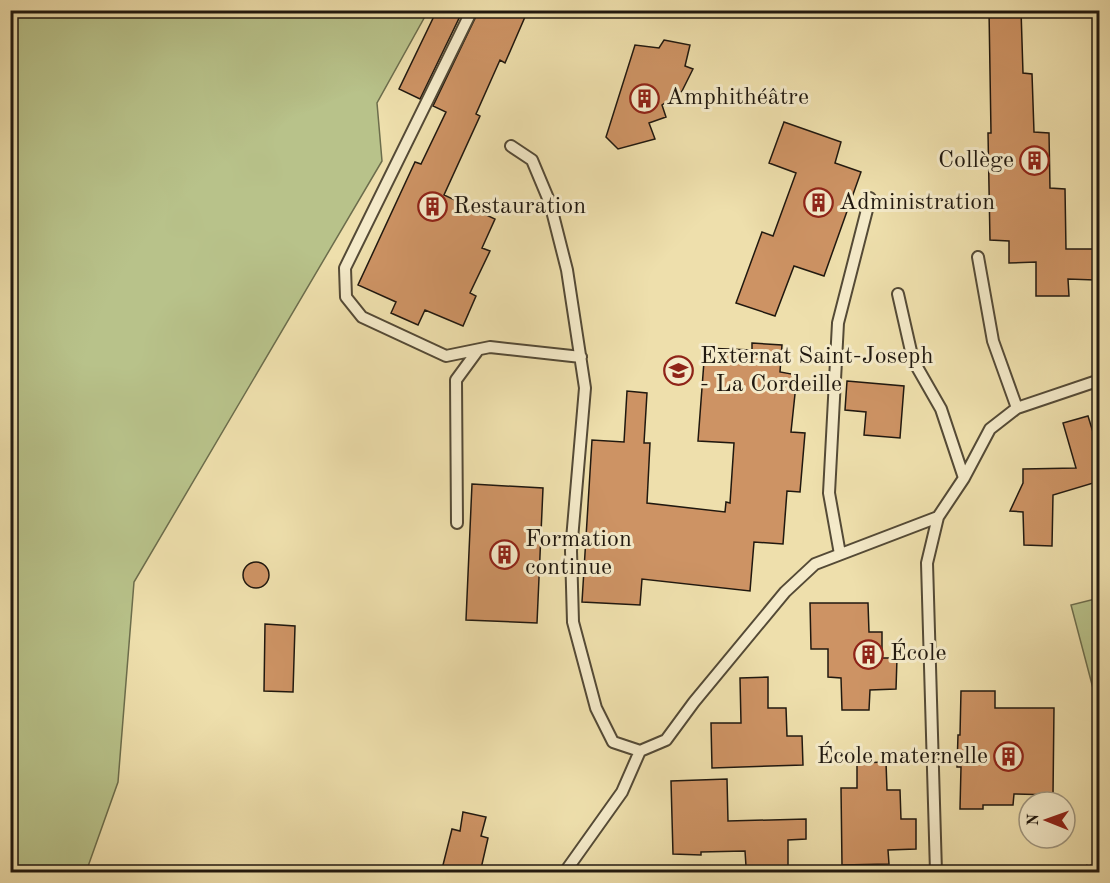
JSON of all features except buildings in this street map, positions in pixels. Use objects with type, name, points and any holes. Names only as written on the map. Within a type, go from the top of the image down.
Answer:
[{"type":"lane","points":[[472,10],[345,268],[346,297],[362,317],[446,356],[490,347],[580,357]]},
{"type":"lane","points":[[511,146],[532,160],[550,203],[567,270],[585,388],[571,550],[573,622],[596,708],[613,742],[640,751],[666,740],[784,592],[815,564],[938,517]]},
{"type":"lane","points":[[840,554],[829,493],[838,323],[870,198]]},
{"type":"lane","points":[[978,257],[993,341],[1017,408]]},
{"type":"lane","points":[[898,294],[913,360],[941,409],[964,478]]},
{"type":"lane","points":[[457,523],[456,380],[478,350]]},
{"type":"lane","points":[[936,873],[927,563],[938,517],[964,478],[990,429],[1017,408],[1100,380]]},
{"type":"lane","points":[[565,873],[622,792],[640,751]]},
{"type":"path","points":[[1046,873],[1100,865]]},
{"type":"green space","points":[[10,11],[428,11],[377,103],[382,161],[134,582],[118,782],[86,872],[11,872]]},
{"type":"green space","points":[[1100,598],[1099,711],[1071,605]]},
{"type":"place","name":"Amphithéâtre","points":[[645,98]]},
{"type":"place","name":"Collège","points":[[1035,161]]},
{"type":"place","name":"Administration","points":[[818,203]]},
{"type":"place","name":"Restauration","points":[[432,207]]},
{"type":"place","name":"Externat Saint-Joseph - La Cordeille","points":[[679,371]]},
{"type":"place","name":"Formation continue","points":[[504,554]]},
{"type":"place","name":"École","points":[[869,654]]},
{"type":"place","name":"École maternelle","points":[[1009,757]]}]
